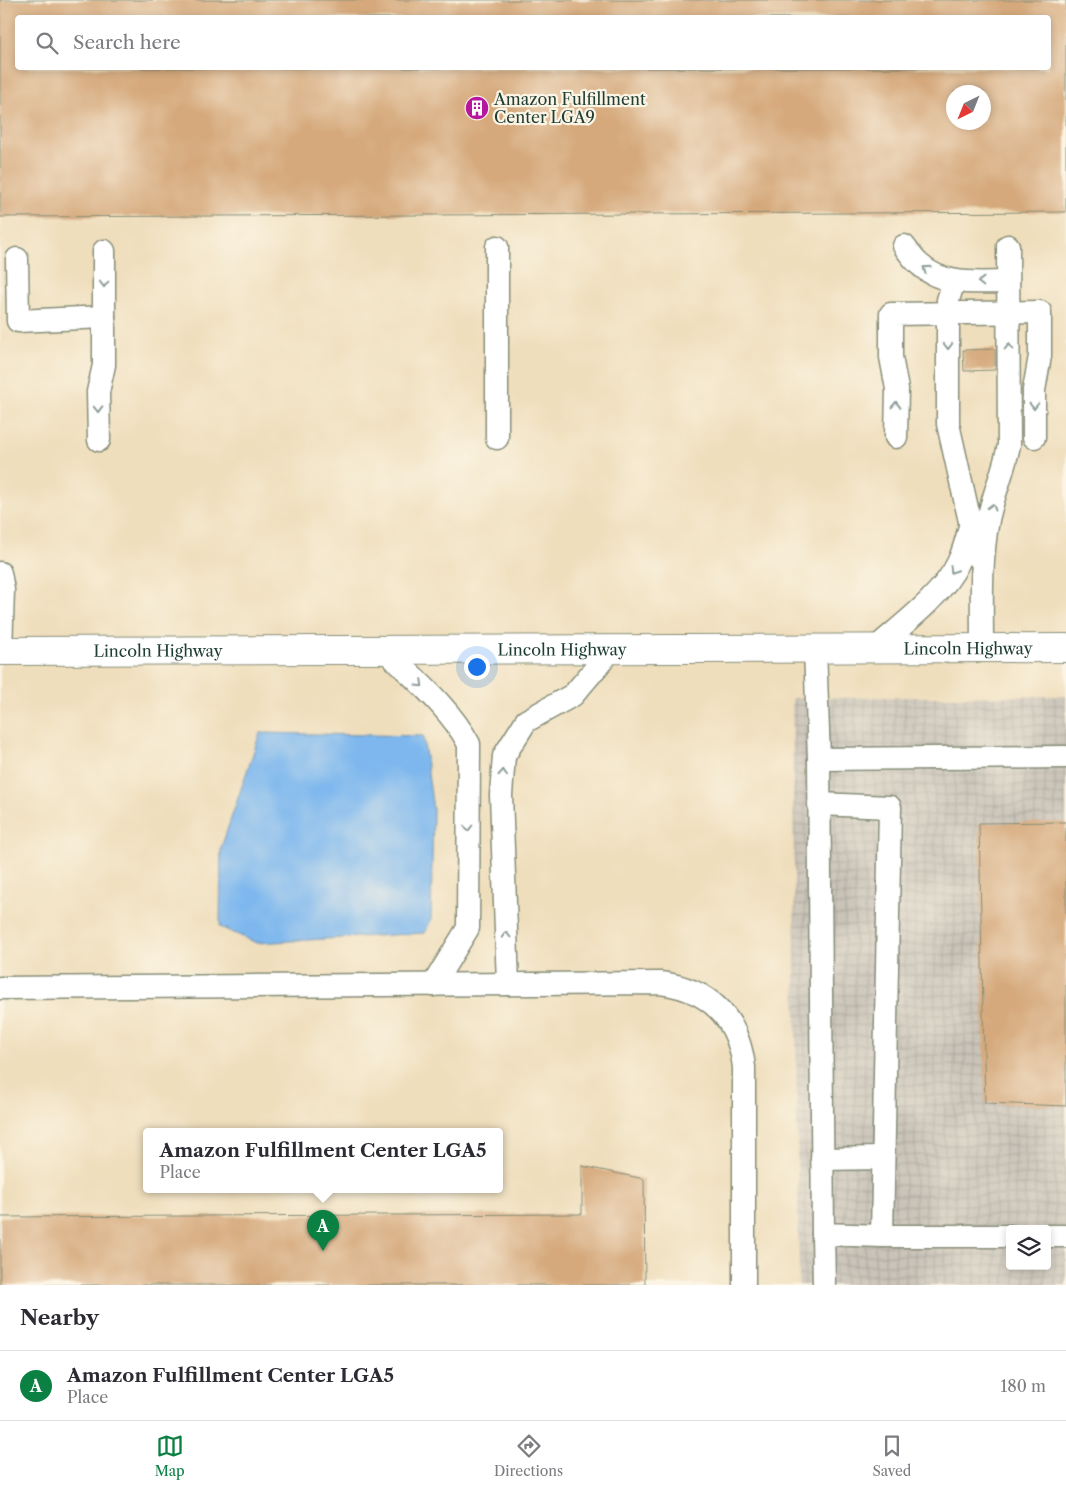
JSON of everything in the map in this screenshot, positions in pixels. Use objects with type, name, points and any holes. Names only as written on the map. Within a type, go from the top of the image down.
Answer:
[{"type":"main road","name":"Lincoln Highway","points":[[0,651],[1066,648]]},
{"type":"lane","points":[[904,246],[919,264],[941,278],[954,282],[1008,282]]},
{"type":"lane","points":[[982,648],[982,572],[988,521],[1006,459],[1008,445],[1008,246]]},
{"type":"lane","points":[[497,247],[498,438]]},
{"type":"lane","points":[[99,440],[98,392],[104,365],[104,251]]},
{"type":"lane","points":[[17,259],[18,321],[104,318]]},
{"type":"lane","points":[[954,282],[948,300],[947,313],[948,424],[982,572]]},
{"type":"lane","points":[[896,437],[897,389],[891,358],[891,314],[1040,312],[1040,356],[1034,390],[1034,437]]},
{"type":"lane","points":[[876,648],[924,605],[942,586],[958,564],[970,525]]},
{"type":"lane","points":[[0,573],[3,590],[0,651]]},
{"type":"lane","points":[[815,648],[819,759],[822,1234],[824,1285]]},
{"type":"lane","points":[[508,984],[501,795],[504,756],[526,721],[573,695],[612,649]]},
{"type":"lane","points":[[385,650],[440,703],[463,732],[469,744],[468,928],[433,985]]},
{"type":"lane","points":[[819,759],[1066,757]]},
{"type":"lane","points":[[819,804],[890,807],[882,1236]]},
{"type":"lane","points":[[0,988],[660,982],[673,984],[703,996],[715,1005],[734,1028],[739,1041],[744,1068],[744,1285]]},
{"type":"lane","points":[[822,1159],[883,1158]]},
{"type":"lane","points":[[822,1234],[1006,1236]]},
{"type":"lane","points":[[1051,1236],[1066,1236]]},
{"type":"shaded area","points":[[1066,696],[1066,1285],[799,1285],[792,698]]},
{"type":"water","points":[[260,733],[423,736],[433,810],[431,920],[425,933],[257,943],[220,927],[221,848]]},
{"type":"building","name":"Amazon Fulfillment Center LGA9","points":[[0,0],[1066,0],[1066,212],[0,217]]},
{"type":"building","points":[[995,349],[995,370],[964,371],[963,350]]},
{"type":"building","points":[[1066,822],[1066,1106],[985,1103],[979,823]]},
{"type":"building","points":[[582,1166],[644,1179],[645,1285],[0,1285],[0,1217],[582,1214]]},
{"type":"place","name":"Amazon Fulfillment Center LGA9","points":[[477,108]]},
{"type":"place","name":"Amazon Fulfillment Center LGA5","points":[[323,1251]]}]
